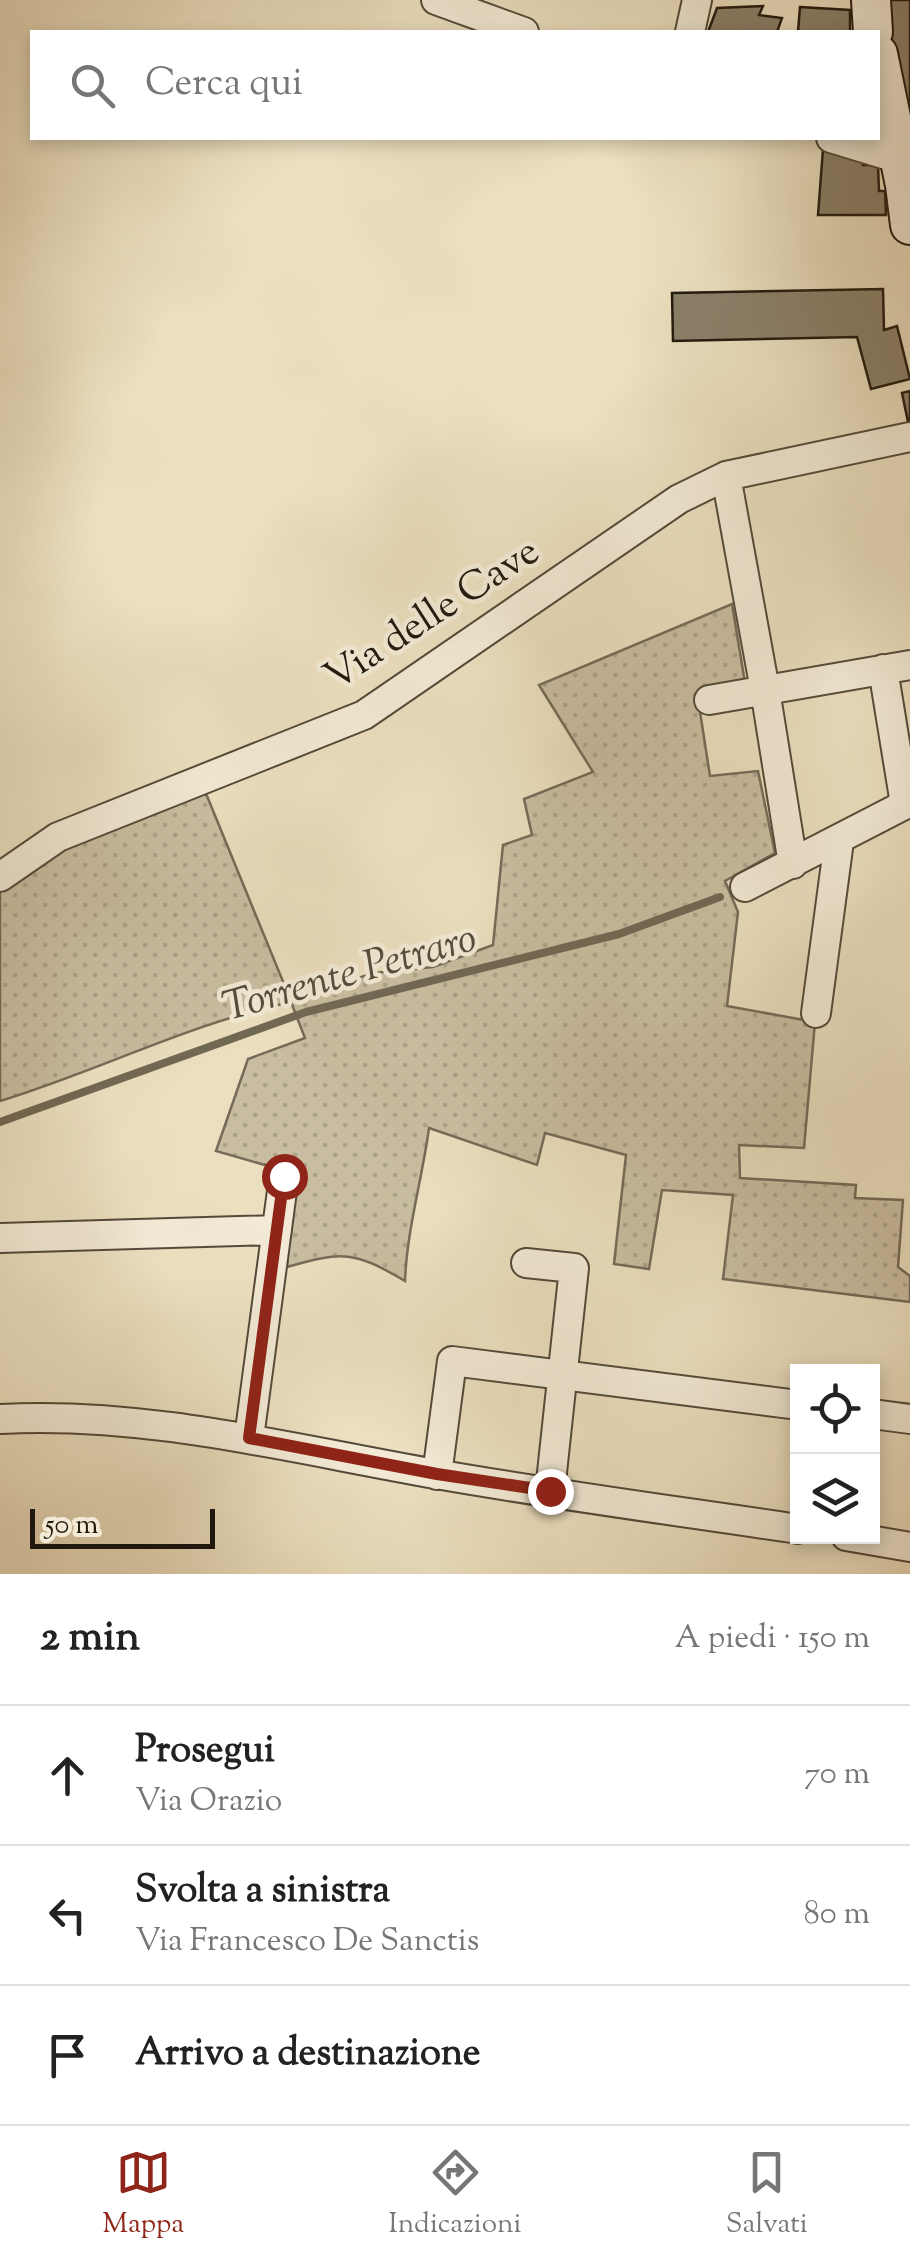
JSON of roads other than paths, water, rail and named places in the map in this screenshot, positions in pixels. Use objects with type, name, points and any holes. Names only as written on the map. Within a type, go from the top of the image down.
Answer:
[{"type":"main road","points":[[871,0],[873,30]]},
{"type":"main road","points":[[880,62],[906,169],[910,225]]},
{"type":"street","points":[[436,0],[518,30]]},
{"type":"street","points":[[690,30],[697,0]]},
{"type":"street","points":[[835,140],[906,169]]},
{"type":"street","name":"Via delle Cave","points":[[0,877],[58,837],[364,715],[680,499],[726,476],[910,437]]},
{"type":"street","points":[[726,476],[792,864]]},
{"type":"street","points":[[709,700],[896,667],[907,803],[746,888]]},
{"type":"street","points":[[816,1013],[839,840]]},
{"type":"street","points":[[249,1438],[284,1176]]},
{"type":"street","points":[[0,1238],[277,1230]]},
{"type":"street","points":[[526,1263],[574,1268],[550,1491]]},
{"type":"street","points":[[437,1474],[452,1361],[790,1404]]},
{"type":"street","points":[[880,1415],[910,1419]]},
{"type":"street","points":[[0,1419],[144,1422],[437,1474],[790,1528]]},
{"type":"street","points":[[880,1542],[910,1547]]},
{"type":"waterway","name":"Torrente Petraro","points":[[0,1122],[306,1012],[619,934],[720,897]]}]
